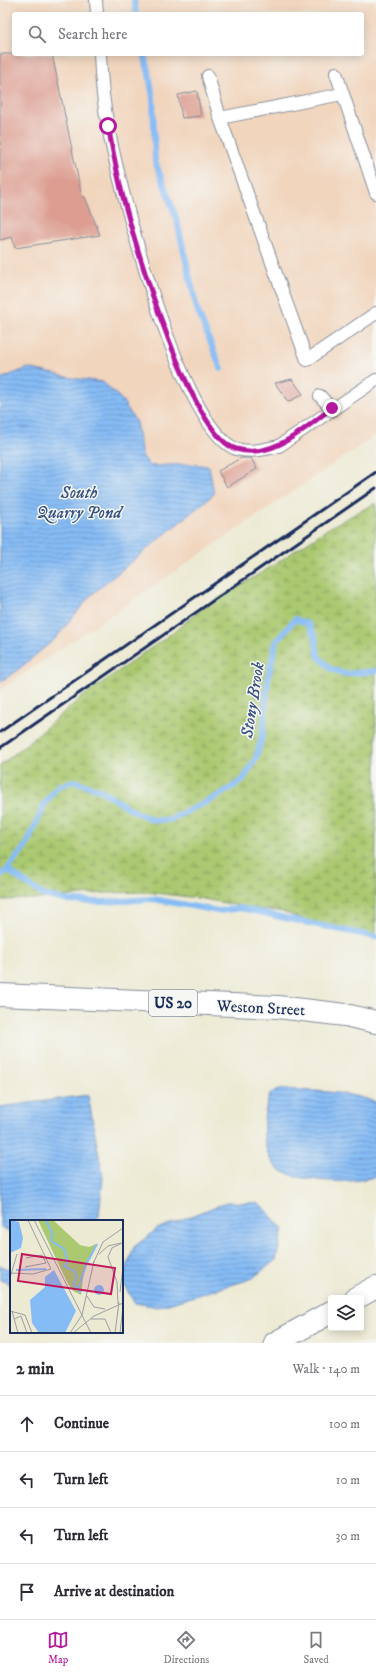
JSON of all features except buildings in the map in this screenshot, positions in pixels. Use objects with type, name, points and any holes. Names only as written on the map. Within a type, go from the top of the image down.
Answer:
[{"type":"main road","name":"Weston Street","points":[[0,995],[278,1007],[345,1015],[376,1022]]},
{"type":"main road","points":[[361,1295],[376,1287]]},
{"type":"main road","points":[[276,1343],[328,1314]]},
{"type":"lane","points":[[96,0],[96,12]]},
{"type":"lane","points":[[100,56],[108,126],[125,204],[143,266],[177,361],[201,410],[218,436],[235,448],[262,450],[279,446],[332,408],[376,380]]},
{"type":"lane","points":[[336,73],[376,194]]},
{"type":"lane","points":[[208,76],[220,118],[307,360],[376,313]]},
{"type":"lane","points":[[220,118],[342,94]]},
{"type":"lane","points":[[320,396],[332,408]]},
{"type":"shaded area","points":[[0,0],[376,0],[376,435],[0,690]]},
{"type":"green space","points":[[376,503],[376,935],[309,921],[280,911],[256,909],[198,898],[147,892],[104,893],[40,899],[0,900],[0,766],[82,697],[175,631],[201,609],[266,570],[332,526]]},
{"type":"water","name":"South Quarry Pond","points":[[28,368],[72,378],[103,382],[122,400],[136,422],[142,455],[150,466],[191,464],[209,466],[214,494],[90,596],[56,638],[14,673],[0,682],[0,379]]},
{"type":"water","points":[[281,1089],[341,1094],[365,1098],[376,1102],[376,1176],[355,1181],[327,1181],[300,1177],[280,1170],[268,1155],[265,1144],[264,1122],[265,1111],[271,1093]]},
{"type":"water","points":[[88,1095],[103,1178],[99,1216],[96,1220],[10,1220],[10,1232],[0,1226],[0,1107]]},
{"type":"water","points":[[227,1202],[259,1203],[283,1229],[276,1260],[251,1279],[158,1307],[135,1303],[123,1284],[123,1279],[134,1247],[157,1229]]},
{"type":"water","points":[[0,1265],[10,1270],[10,1284],[0,1280]]},
{"type":"waterway","points":[[134,0],[136,12]]},
{"type":"waterway","points":[[144,56],[153,98],[155,161],[176,217],[197,309],[221,369]]},
{"type":"waterway","name":"Stony Brook","points":[[0,876],[7,870],[27,844],[45,803],[58,786],[74,781],[100,790],[130,809],[153,820],[169,820],[218,796],[243,780],[256,758],[263,733],[268,678],[276,642],[295,619],[308,624],[315,637],[318,656],[331,669],[345,674],[376,671]]},
{"type":"waterway","points":[[7,870],[43,895],[69,901],[103,902],[153,899],[218,911],[241,908],[376,937]]},
{"type":"railway","points":[[0,732],[376,472]]},
{"type":"railway","points":[[0,748],[376,488]]},
{"type":"route","points":[[108,126],[125,204],[143,266],[177,361],[201,410],[218,436],[235,448],[251,451],[279,446],[332,408]]}]
